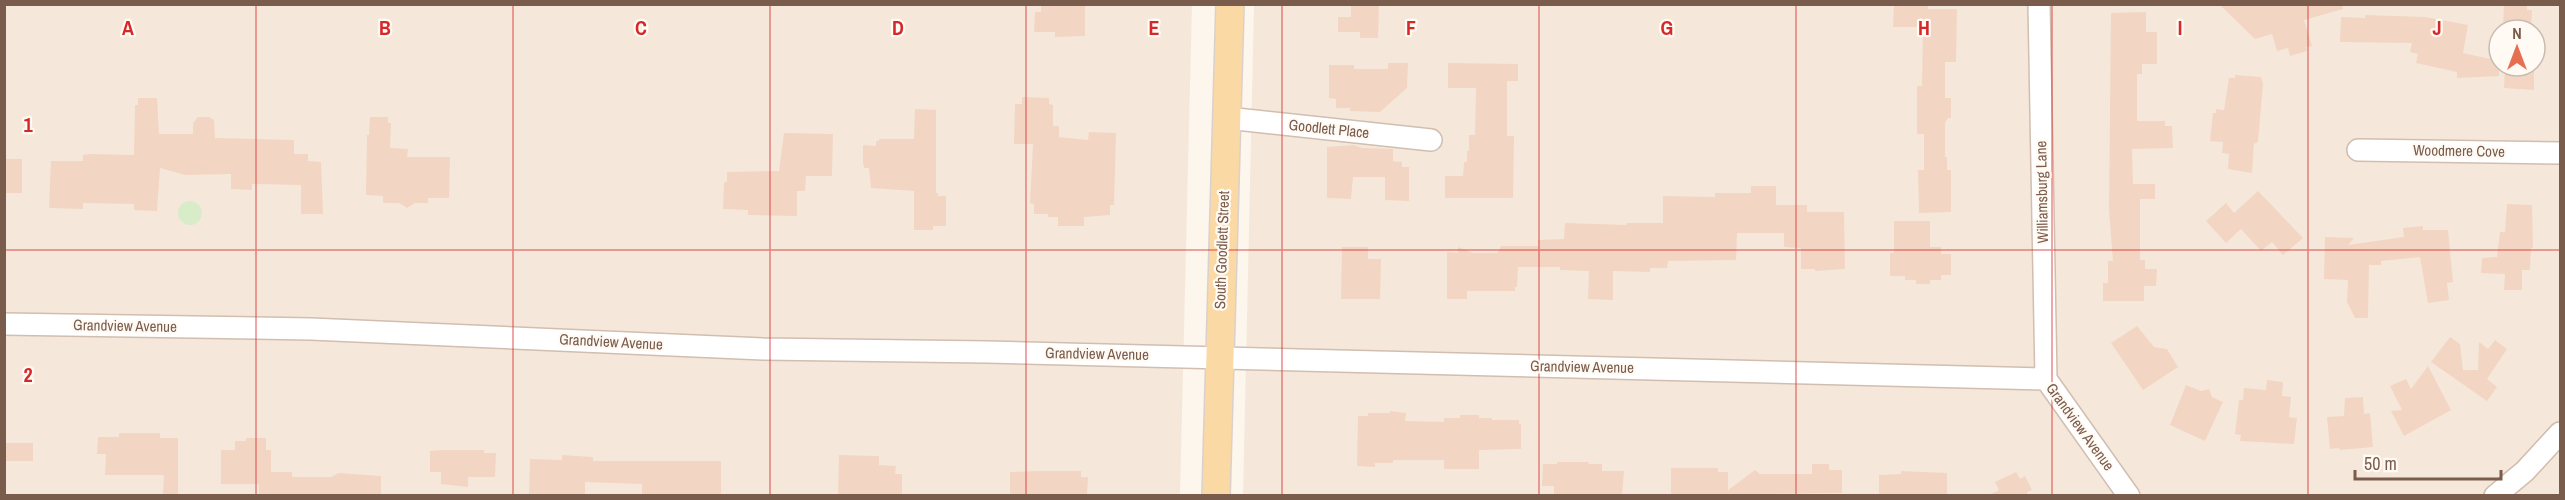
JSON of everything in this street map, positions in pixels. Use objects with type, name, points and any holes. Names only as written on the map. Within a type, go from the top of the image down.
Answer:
[{"type":"main road","name":"South Goodlett Street","points":[[1216,495],[1218,357],[1230,4]]},
{"type":"street","name":"Williamsburg Lane","points":[[2039,4],[2046,379]]},
{"type":"street","name":"Goodlett Place","points":[[1227,118],[1431,140]]},
{"type":"street","name":"Woodmere Cove","points":[[2358,150],[2560,153]]},
{"type":"street","name":"Grandview Avenue","points":[[4,324],[311,329],[823,351],[1218,357],[2046,379],[2129,495]]},
{"type":"street","points":[[2495,495],[2525,471],[2560,433]]},
{"type":"shaded area","points":[[4,5],[1192,5],[1180,495],[5,495]]},
{"type":"shaded area","points":[[1254,5],[2560,5],[2560,495],[1243,496]]},
{"type":"green space","points":[[190,201],[195,202],[201,208],[201,218],[195,224],[190,225],[185,224],[179,218],[178,213],[179,208],[185,202]]},
{"type":"building","points":[[1085,4],[1085,36],[1055,37],[1055,32],[1034,32],[1035,12],[1041,12],[1041,5]]},
{"type":"building","points":[[1351,4],[1379,4],[1378,38],[1360,38],[1360,32],[1338,32],[1338,17],[1351,17]]},
{"type":"building","points":[[1894,4],[1928,4],[1928,9],[1957,9],[1956,62],[1945,62],[1945,98],[1951,98],[1951,118],[1948,118],[1945,123],[1945,157],[1947,157],[1947,170],[1951,170],[1951,212],[1919,213],[1918,170],[1924,170],[1924,134],[1917,134],[1917,86],[1922,86],[1923,27],[1893,27]]},
{"type":"building","points":[[2219,4],[2342,4],[2343,9],[2304,20],[2312,46],[2306,47],[2307,51],[2290,56],[2288,48],[2277,51],[2272,34],[2255,39]]},
{"type":"building","points":[[2504,4],[2527,4],[2527,10],[2532,10],[2532,18],[2503,18]]},
{"type":"building","points":[[2146,12],[2146,32],[2157,32],[2157,64],[2142,64],[2142,74],[2137,74],[2137,121],[2165,121],[2165,126],[2172,126],[2173,148],[2132,149],[2133,184],[2155,184],[2155,199],[2140,199],[2140,260],[2145,260],[2145,269],[2157,269],[2156,286],[2144,286],[2144,301],[2103,301],[2103,283],[2108,283],[2108,261],[2113,261],[2109,210],[2111,13]]},
{"type":"building","points":[[2365,15],[2425,17],[2468,25],[2463,53],[2487,58],[2487,77],[2457,78],[2457,72],[2416,63],[2418,54],[2410,52],[2412,43],[2340,42],[2341,17],[2365,18]]},
{"type":"building","points":[[1388,63],[1408,63],[1407,88],[1380,112],[1336,108],[1336,99],[1329,98],[1329,65],[1354,65],[1354,69],[1388,69]]},
{"type":"building","points":[[1448,63],[1518,64],[1518,81],[1507,81],[1507,136],[1514,136],[1513,198],[1445,198],[1445,176],[1463,176],[1464,162],[1467,162],[1467,151],[1469,151],[1469,135],[1475,135],[1476,88],[1448,88]]},
{"type":"building","points":[[2235,75],[2261,77],[2263,84],[2258,142],[2254,144],[2252,173],[2228,169],[2229,154],[2222,153],[2223,142],[2210,141],[2213,113],[2216,113],[2216,109],[2224,110],[2229,78],[2235,78]]},
{"type":"building","points":[[2504,78],[2534,78],[2534,90],[2504,88]]},
{"type":"building","points":[[1022,97],[1049,98],[1049,104],[1053,105],[1053,126],[1059,126],[1059,137],[1088,140],[1089,132],[1116,133],[1114,205],[1110,205],[1110,215],[1084,217],[1084,226],[1058,226],[1058,217],[1034,214],[1034,204],[1030,203],[1033,144],[1014,144],[1015,104],[1022,104]]},
{"type":"building","points":[[138,98],[157,98],[159,134],[193,134],[193,123],[198,117],[209,117],[214,120],[215,138],[294,140],[294,154],[308,154],[308,161],[321,162],[323,214],[301,214],[301,185],[252,184],[252,190],[231,189],[231,174],[185,175],[160,168],[157,211],[134,210],[134,204],[83,203],[83,209],[49,208],[51,161],[83,161],[83,155],[90,154],[134,155],[135,105],[138,105]]},
{"type":"building","points":[[915,109],[936,110],[936,193],[938,196],[946,196],[946,226],[933,226],[933,230],[914,230],[914,191],[871,188],[869,168],[864,168],[863,163],[863,145],[876,146],[876,141],[879,139],[914,139]]},
{"type":"building","points":[[370,117],[388,117],[388,123],[391,123],[390,148],[408,149],[407,157],[450,157],[449,198],[428,198],[428,203],[415,203],[407,208],[399,203],[383,203],[383,196],[366,195],[367,135],[369,135]]},
{"type":"building","points":[[784,133],[833,134],[832,176],[806,176],[805,191],[797,191],[797,216],[748,215],[748,210],[723,209],[724,182],[727,182],[727,172],[779,171]]},
{"type":"building","points":[[1354,145],[1362,148],[1393,149],[1393,161],[1402,162],[1402,167],[1409,167],[1409,201],[1385,200],[1385,177],[1353,177],[1351,199],[1327,198],[1327,147]]},
{"type":"building","points":[[4,159],[22,159],[22,193],[4,193]]},
{"type":"building","points":[[1751,186],[1776,186],[1776,205],[1807,205],[1807,212],[1844,212],[1845,269],[1815,271],[1815,269],[1801,269],[1801,248],[1784,247],[1784,233],[1737,233],[1736,260],[1668,261],[1667,268],[1650,268],[1650,272],[1613,271],[1613,300],[1588,299],[1589,271],[1560,270],[1560,267],[1518,267],[1515,291],[1467,291],[1467,299],[1447,299],[1447,252],[1458,253],[1458,247],[1473,253],[1498,253],[1501,246],[1538,246],[1538,240],[1564,239],[1565,223],[1626,225],[1627,223],[1663,223],[1663,196],[1715,197],[1715,193],[1751,193]]},
{"type":"building","points":[[2258,191],[2303,238],[2283,255],[2272,242],[2261,251],[2241,229],[2226,243],[2206,221],[2226,203],[2234,213]]},
{"type":"building","points":[[2507,204],[2532,205],[2533,248],[2531,248],[2530,270],[2522,270],[2522,290],[2504,290],[2505,274],[2481,273],[2482,258],[2497,257],[2500,232],[2505,232]]},
{"type":"building","points":[[1894,221],[1930,221],[1930,247],[1941,247],[1941,254],[1951,254],[1951,275],[1941,275],[1941,280],[1930,280],[1930,284],[1916,284],[1916,280],[1905,280],[1905,276],[1890,276],[1890,253],[1894,253]]},
{"type":"building","points":[[2423,226],[2423,230],[2448,230],[2453,282],[2447,283],[2449,300],[2428,303],[2420,257],[2381,261],[2381,265],[2369,265],[2368,318],[2355,318],[2347,302],[2348,280],[2324,279],[2325,237],[2354,238],[2348,245],[2404,237],[2403,228]]},
{"type":"building","points":[[1342,247],[1368,247],[1368,259],[1381,259],[1380,299],[1341,299]]},
{"type":"building","points":[[2137,326],[2154,347],[2167,349],[2178,367],[2143,390],[2111,343]]},
{"type":"building","points":[[2450,337],[2460,344],[2463,370],[2478,370],[2479,342],[2488,349],[2495,340],[2507,349],[2487,379],[2497,387],[2487,401],[2431,362]]},
{"type":"building","points":[[2428,366],[2451,410],[2404,436],[2391,411],[2402,410],[2390,386],[2406,379],[2411,389]]},
{"type":"building","points":[[2267,380],[2283,382],[2282,396],[2291,397],[2289,417],[2297,418],[2294,444],[2240,441],[2241,435],[2235,434],[2239,400],[2243,400],[2244,388],[2266,390]]},
{"type":"building","points":[[2186,385],[2201,391],[2209,389],[2212,397],[2223,402],[2205,441],[2170,425]]},
{"type":"building","points":[[2363,397],[2364,414],[2370,413],[2373,447],[2330,449],[2327,417],[2344,416],[2345,398]]},
{"type":"building","points":[[1390,411],[1406,413],[1405,421],[1444,422],[1444,418],[1460,418],[1460,415],[1479,415],[1479,418],[1492,418],[1492,420],[1519,420],[1521,449],[1479,450],[1479,469],[1444,469],[1444,460],[1393,460],[1393,463],[1375,463],[1375,467],[1357,466],[1358,416],[1368,416],[1368,413],[1390,413]]},
{"type":"building","points":[[119,433],[160,433],[160,438],[178,438],[178,494],[163,494],[164,475],[105,475],[106,454],[97,454],[98,437],[119,437]]},
{"type":"building","points":[[246,438],[266,438],[266,450],[271,450],[271,472],[292,472],[292,477],[331,477],[339,473],[381,476],[381,495],[259,495],[259,484],[221,484],[221,450],[235,450],[235,441],[246,441]]},
{"type":"building","points":[[4,443],[33,443],[33,461],[4,461]]},
{"type":"building","points":[[484,450],[484,453],[496,453],[495,477],[468,477],[468,487],[441,484],[441,472],[430,472],[430,451]]},
{"type":"building","points":[[562,455],[593,457],[593,461],[721,461],[721,495],[642,495],[642,484],[585,482],[585,495],[529,495],[530,459],[562,460]]},
{"type":"building","points":[[839,455],[879,456],[879,465],[896,466],[895,474],[902,474],[902,495],[838,495]]},
{"type":"building","points":[[1557,462],[1589,462],[1588,464],[1602,464],[1602,471],[1624,471],[1622,495],[1554,495],[1554,486],[1542,486],[1543,464],[1557,464]]},
{"type":"building","points":[[1812,464],[1829,464],[1829,470],[1842,470],[1842,493],[1671,495],[1671,468],[1718,468],[1718,472],[1728,472],[1728,490],[1755,470],[1760,474],[1812,474]]},
{"type":"building","points":[[1081,471],[1081,477],[1088,477],[1087,495],[1010,495],[1010,472]]},
{"type":"building","points":[[1901,471],[1947,473],[1947,495],[1879,495],[1879,475],[1901,474]]},
{"type":"building","points":[[2016,472],[2020,479],[2025,476],[2032,490],[2027,492],[2028,495],[1989,495],[1999,490],[1995,482]]}]
